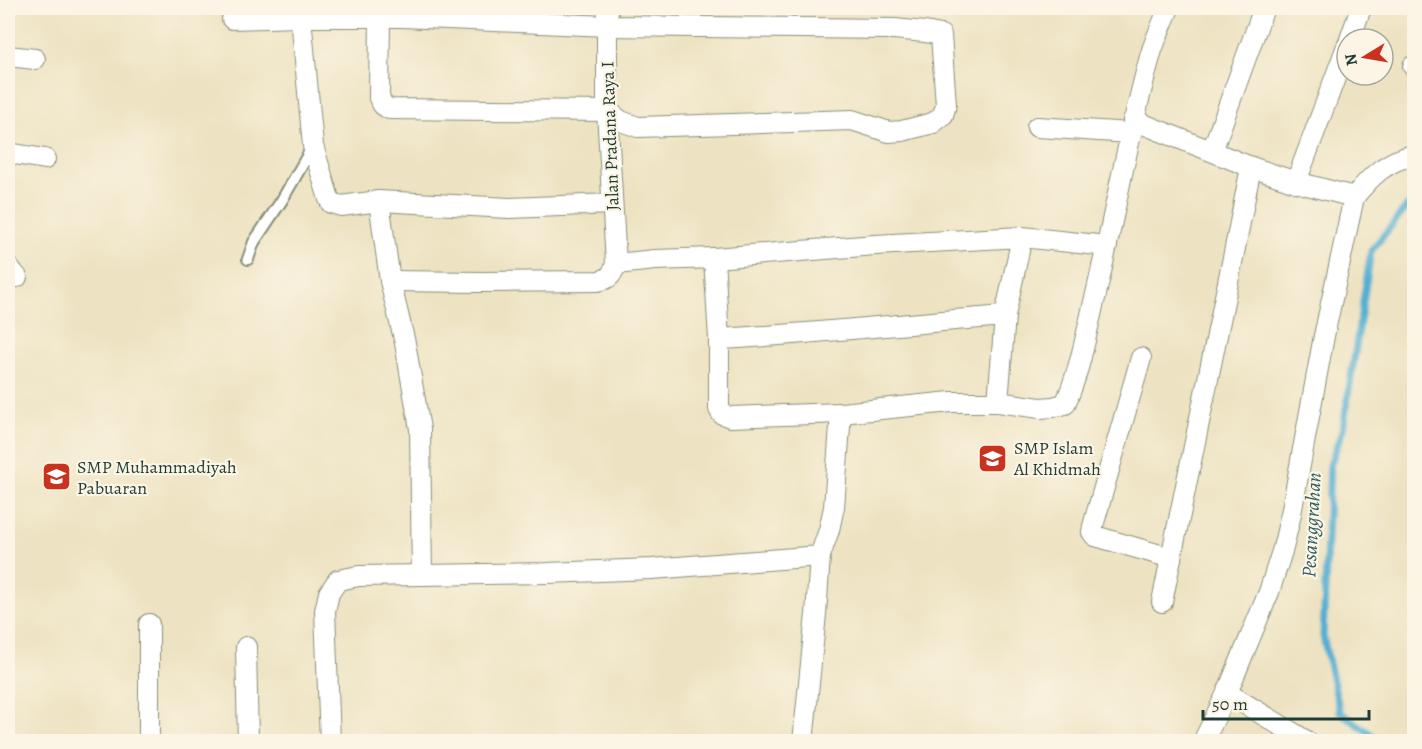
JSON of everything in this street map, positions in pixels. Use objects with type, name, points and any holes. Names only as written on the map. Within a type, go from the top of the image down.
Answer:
[{"type":"street","points":[[714,258],[719,339],[719,409],[722,414],[729,417],[841,413],[951,402],[998,402],[1040,408],[1065,404],[1072,389],[1107,246],[1132,127],[1153,48],[1168,8]]},
{"type":"street","points":[[1212,151],[1264,8]]},
{"type":"street","points":[[1354,27],[1361,8]]},
{"type":"street","points":[[232,19],[380,17],[402,12],[608,17],[894,29],[941,35],[946,105],[943,115],[933,123],[889,132],[852,120],[638,127],[621,122],[607,111],[389,109],[379,98],[380,17]]},
{"type":"street","points":[[301,17],[313,146],[331,203],[340,206],[379,201],[509,208],[612,204]]},
{"type":"street","name":"Jalan Pradana Raya I","points":[[608,17],[607,111],[616,264]]},
{"type":"street","points":[[8,56],[35,59]]},
{"type":"street","points":[[1296,182],[1335,78]]},
{"type":"street","points":[[1037,127],[1132,127],[1212,151],[1296,182],[1354,197]]},
{"type":"street","points":[[8,153],[45,159]]},
{"type":"street","points":[[1203,741],[1227,693],[1269,592],[1283,548],[1294,503],[1324,336],[1354,197],[1365,183],[1382,168],[1414,154]]},
{"type":"street","points":[[1162,602],[1251,167]]},
{"type":"street","points":[[379,201],[390,281],[405,343],[420,429],[422,574]]},
{"type":"street","points":[[390,281],[598,281],[607,279],[616,264],[1022,237],[1107,246]]},
{"type":"street","points":[[998,402],[1005,316],[1022,237]]},
{"type":"street","points":[[719,339],[790,336],[1005,316]]},
{"type":"street","points":[[1141,358],[1092,532],[1095,536],[1171,558]]},
{"type":"street","points":[[803,741],[820,556],[834,507],[841,413]]},
{"type":"street","points":[[330,741],[325,611],[329,593],[338,580],[358,576],[640,569],[820,556]]},
{"type":"street","points":[[149,624],[149,741]]},
{"type":"street","points":[[246,647],[248,741]]},
{"type":"street","points":[[1227,693],[1304,741]]},
{"type":"lane","points":[[248,259],[254,242],[282,200],[313,146]]},
{"type":"waterway","name":"Pesanggrahan","points":[[1382,742],[1340,712],[1323,636],[1330,466],[1343,428],[1371,251],[1414,198]]},
{"type":"place","name":"SMP Islam Al Khidmah","points":[[993,458]]},
{"type":"place","name":"SMP Muhammadiyah Pabuaran","points":[[56,477]]}]
